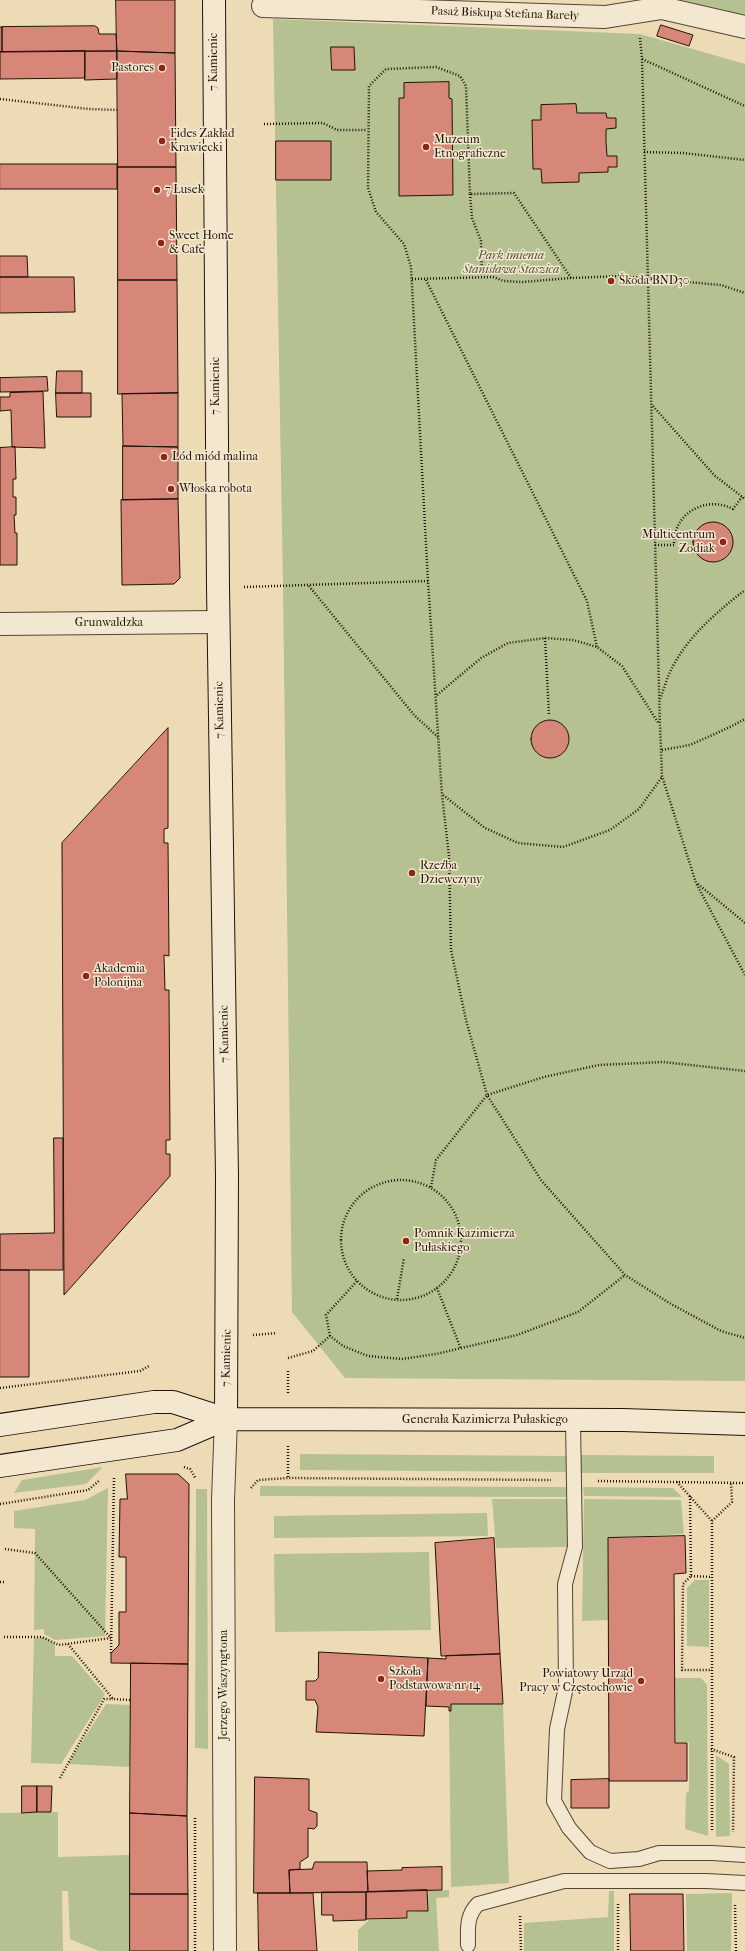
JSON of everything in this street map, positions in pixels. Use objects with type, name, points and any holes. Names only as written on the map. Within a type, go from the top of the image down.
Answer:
[{"type":"street","name":"7 Kamienic","points":[[214,0],[218,622],[227,1176],[226,1419]]},
{"type":"street","name":"Pasaż Biskupa Stefana Bareły","points":[[263,6],[605,17],[640,6],[662,8],[745,27]]},
{"type":"street","name":"Grunwaldzka","points":[[0,624],[218,622]]},
{"type":"street","name":"Generała Kazimierza Pułaskiego","points":[[0,1425],[160,1402],[173,1402],[226,1419],[623,1420],[745,1424]]},
{"type":"street","name":"Generała Kazimierza Pułaskiego","points":[[0,1466],[177,1440],[226,1419]]},
{"type":"street","name":"Jerzego Waszyngtona","points":[[225,1951],[223,1500],[226,1419]]},
{"type":"lane","points":[[573,1420],[575,1547],[565,1584],[566,1687],[557,1729],[554,1801],[569,1828],[590,1852],[610,1861],[639,1859],[659,1852],[745,1855]]},
{"type":"lane","points":[[468,1946],[469,1919],[471,1911],[478,1904],[523,1891],[564,1882],[699,1881],[745,1883]]},
{"type":"path","points":[[640,34],[642,59],[662,776],[696,883],[745,975]]},
{"type":"path","points":[[642,59],[745,106]]},
{"type":"path","points":[[482,276],[481,241],[472,218],[466,86],[460,76],[436,67],[386,69],[369,86],[368,188],[376,212],[404,244],[411,267],[428,581],[442,795],[449,856],[451,950],[466,1020],[487,1095],[541,1180],[625,1275],[671,1304],[721,1331],[745,1338]]},
{"type":"path","points":[[0,99],[89,109],[117,110]]},
{"type":"path","points":[[264,124],[323,123],[337,130],[368,130]]},
{"type":"path","points":[[644,152],[683,153],[745,160]]},
{"type":"path","points":[[470,194],[514,192],[571,278]]},
{"type":"path","points":[[412,279],[426,280],[482,276],[493,277],[504,281],[522,282],[620,276],[648,280],[721,285],[745,293]]},
{"type":"path","points":[[426,280],[587,601],[597,647]]},
{"type":"path","points":[[652,406],[714,475],[745,499]]},
{"type":"path","points":[[655,545],[674,545],[673,536],[677,527],[684,517],[691,511],[712,503],[723,504],[733,510],[742,497]]},
{"type":"path","points":[[242,587],[428,581]]},
{"type":"path","points":[[309,586],[414,715],[439,737]]},
{"type":"path","points":[[659,702],[672,668],[690,641],[717,612],[745,590]]},
{"type":"path","points":[[436,695],[481,658],[508,643],[545,638],[573,640],[597,647],[622,666],[660,725]]},
{"type":"path","points":[[545,638],[549,715]]},
{"type":"path","points":[[662,750],[690,745],[730,728],[745,719]]},
{"type":"path","points":[[442,795],[485,828],[518,843],[563,847],[610,830],[622,822],[639,809],[662,776]]},
{"type":"path","points":[[696,883],[745,923]]},
{"type":"path","points":[[430,1187],[436,1160],[487,1095],[544,1077],[599,1065],[663,1062],[745,1071]]},
{"type":"path","points":[[394,1180],[413,1181],[430,1187],[446,1200],[456,1217],[461,1236],[459,1256],[451,1274],[437,1288],[422,1297],[405,1300],[387,1299],[371,1292],[357,1281],[346,1266],[341,1247],[342,1228],[348,1211],[360,1196],[376,1185],[394,1180]]},
{"type":"path","points":[[397,1299],[404,1258]]},
{"type":"path","points":[[357,1281],[326,1315],[330,1336],[343,1346],[368,1356],[402,1359],[461,1349],[517,1335],[578,1312],[625,1275]]},
{"type":"path","points":[[437,1288],[461,1349]]},
{"type":"path","points":[[288,1358],[313,1351],[330,1336]]},
{"type":"path","points":[[0,1388],[140,1371],[149,1366]]},
{"type":"path","points":[[178,1466],[190,1469],[196,1479],[196,1484]]},
{"type":"path","points":[[110,1653],[114,1470]]},
{"type":"path","points":[[0,1504],[88,1490],[103,1476]]},
{"type":"path","points":[[250,1496],[251,1488],[258,1480],[288,1478],[745,1483]]},
{"type":"path","points":[[677,1482],[712,1521],[712,1853]]},
{"type":"path","points":[[712,1521],[732,1502],[731,1482]]},
{"type":"path","points":[[690,1496],[691,1576],[683,1584],[682,1670],[712,1670]]},
{"type":"path","points":[[5,1550],[35,1553],[111,1638]]},
{"type":"path","points":[[691,1576],[712,1577]]},
{"type":"path","points":[[0,1582],[5,1582]]},
{"type":"path","points":[[4,1637],[42,1637],[59,1645],[111,1638]]},
{"type":"path","points":[[68,1643],[113,1699]]},
{"type":"path","points":[[60,1778],[104,1699],[131,1700]]},
{"type":"path","points":[[195,1814],[195,1951]]},
{"type":"path","points":[[521,1951],[520,1905],[523,1891]]},
{"type":"green space","points":[[681,0],[745,0],[745,16]]},
{"type":"green space","name":"Park imienia Stanisława Staszica","points":[[273,19],[640,34],[745,64],[745,1381],[345,1378],[292,1312],[283,586]]},
{"type":"green space","points":[[300,1454],[566,1456],[566,1472],[300,1470]]},
{"type":"green space","points":[[581,1455],[714,1456],[714,1473],[581,1473]]},
{"type":"green space","points":[[103,1467],[86,1484],[14,1493],[22,1480]]},
{"type":"green space","points":[[260,1486],[567,1487],[568,1497],[260,1496]]},
{"type":"green space","points":[[583,1487],[673,1488],[682,1497],[584,1496]]},
{"type":"green space","points":[[108,1488],[105,1636],[55,1640],[44,1634],[44,1629],[34,1630],[35,1529],[14,1528],[14,1511],[85,1500]]},
{"type":"green space","points":[[196,1489],[207,1489],[208,1749],[195,1748]]},
{"type":"green space","points":[[492,1499],[568,1499],[567,1547],[496,1548]]},
{"type":"green space","points":[[584,1499],[681,1500],[684,1534],[608,1538],[608,1620],[582,1621]]},
{"type":"green space","points":[[487,1513],[488,1536],[274,1538],[274,1516]]},
{"type":"green space","points":[[429,1552],[431,1630],[275,1632],[274,1554]]},
{"type":"green space","points":[[695,1580],[709,1580],[709,1647],[687,1646],[687,1588]]},
{"type":"green space","points":[[42,1637],[55,1643],[55,1656],[72,1656],[105,1694],[61,1764],[31,1763],[34,1638]]},
{"type":"green space","points":[[675,1678],[701,1678],[707,1685],[708,1836],[685,1829],[686,1793],[689,1791],[689,1742],[676,1742]]},
{"type":"green space","points":[[106,1704],[131,1705],[130,1767],[68,1764]]},
{"type":"green space","points":[[451,1704],[503,1704],[509,1883],[451,1887],[449,1711],[451,1710]]},
{"type":"green space","points":[[716,1755],[729,1764],[730,1836],[716,1837]]},
{"type":"green space","points":[[58,1812],[58,1857],[130,1855],[130,1951],[99,1951],[70,1939],[68,1891],[62,1891],[63,1951],[0,1951],[0,1813]]},
{"type":"green space","points":[[449,1890],[449,1897],[436,1898],[439,1951],[358,1951],[358,1930],[369,1920],[408,1918],[408,1912],[428,1911],[428,1891]]},
{"type":"green space","points":[[609,1891],[614,1891],[614,1951],[524,1951],[524,1923],[608,1917]]},
{"type":"green space","points":[[732,1893],[731,1951],[687,1951],[686,1894]]},
{"type":"building","points":[[116,0],[175,0],[175,53],[117,51]]},
{"type":"building","points":[[661,25],[693,35],[689,46],[657,36]]},
{"type":"building","points":[[95,26],[98,28],[99,34],[116,34],[117,51],[2,52],[2,27]]},
{"type":"building","points":[[0,27],[2,27],[2,52],[0,52]]},
{"type":"building","points":[[331,47],[354,47],[355,70],[332,70]]},
{"type":"building","points":[[85,51],[117,51],[117,79],[85,80]]},
{"type":"building","points":[[85,51],[85,78],[0,79],[0,52]]},
{"type":"building","points":[[117,51],[175,53],[176,167],[118,167]]},
{"type":"building","name":"Muzeum Etnograficzne","points":[[449,82],[449,98],[452,99],[453,195],[399,196],[399,98],[404,98],[404,83]]},
{"type":"building","points":[[576,104],[577,113],[606,113],[607,118],[616,118],[616,128],[606,129],[606,142],[607,156],[617,156],[617,167],[608,167],[608,172],[579,173],[579,182],[542,183],[541,169],[533,169],[532,120],[541,120],[541,105]]},
{"type":"building","points":[[276,141],[331,141],[331,180],[276,180]]},
{"type":"building","points":[[0,164],[117,164],[117,189],[0,189]]},
{"type":"building","points":[[118,167],[176,167],[177,280],[118,280]]},
{"type":"building","points":[[0,256],[27,256],[28,277],[0,277]]},
{"type":"building","points":[[0,277],[74,277],[75,312],[0,313]]},
{"type":"building","points":[[118,280],[177,280],[178,393],[118,394]]},
{"type":"building","points":[[57,371],[82,371],[82,393],[56,393]]},
{"type":"building","points":[[47,377],[48,391],[0,392],[0,378]]},
{"type":"building","points":[[43,392],[45,448],[12,447],[11,410],[0,411],[0,397],[10,397],[10,393]]},
{"type":"building","points":[[56,393],[91,393],[91,417],[57,417]]},
{"type":"building","points":[[178,393],[178,447],[123,446],[122,394]]},
{"type":"building","points":[[123,446],[178,447],[178,499],[123,500]]},
{"type":"building","points":[[15,447],[16,479],[13,479],[13,497],[16,497],[16,515],[14,515],[15,533],[17,533],[17,565],[0,565],[0,448]]},
{"type":"building","points":[[178,499],[180,578],[174,584],[122,585],[121,500]]},
{"type":"building","points":[[713,522],[721,524],[727,528],[731,534],[733,542],[731,550],[727,556],[721,560],[713,562],[705,560],[699,556],[695,550],[693,542],[695,534],[699,528],[705,524]]},
{"type":"building","points":[[550,720],[560,723],[566,729],[569,739],[566,749],[560,755],[550,758],[540,755],[534,749],[531,739],[534,729],[540,723]]},
{"type":"building","points":[[168,728],[168,828],[164,829],[164,843],[168,843],[169,956],[164,955],[165,990],[169,990],[170,1140],[166,1140],[166,1154],[170,1154],[170,1176],[64,1295],[62,843]]},
{"type":"building","points":[[54,1138],[63,1138],[63,1270],[0,1270],[0,1234],[54,1233]]},
{"type":"building","points":[[0,1270],[29,1270],[29,1377],[0,1377]]},
{"type":"building","points":[[126,1474],[178,1474],[189,1484],[188,1664],[111,1663],[111,1653],[119,1645],[119,1612],[126,1612],[126,1557],[119,1557],[120,1499],[127,1499]]},
{"type":"building","name":"Powiatowy Urząd Pracy w Częstochowie","points":[[685,1536],[686,1573],[674,1574],[675,1743],[687,1743],[687,1781],[609,1781],[608,1538]]},
{"type":"building","points":[[494,1538],[500,1654],[441,1656],[435,1543]]},
{"type":"building","points":[[319,1652],[428,1658],[424,1736],[316,1732],[318,1707],[315,1700],[306,1700],[306,1681],[315,1681],[318,1678]]},
{"type":"building","points":[[500,1654],[503,1704],[451,1704],[451,1711],[449,1711],[449,1707],[426,1706],[428,1658],[446,1659],[446,1656]]},
{"type":"building","points":[[131,1663],[188,1664],[187,1816],[130,1813]]},
{"type":"building","points":[[255,1777],[309,1779],[309,1810],[317,1813],[317,1826],[314,1829],[308,1828],[308,1857],[300,1862],[300,1869],[289,1870],[290,1893],[254,1893]]},
{"type":"building","points":[[609,1779],[609,1808],[571,1808],[571,1780]]},
{"type":"building","points":[[22,1786],[37,1786],[37,1812],[22,1813]]},
{"type":"building","points":[[37,1786],[52,1786],[51,1812],[37,1812]]},
{"type":"building","points":[[130,1813],[187,1816],[188,1894],[130,1894]]},
{"type":"building","points":[[315,1862],[367,1862],[368,1892],[290,1893],[289,1870],[312,1869]]},
{"type":"building","points":[[442,1867],[442,1890],[368,1892],[367,1871]]},
{"type":"building","points":[[427,1890],[428,1911],[407,1911],[407,1918],[366,1919],[366,1892]]},
{"type":"building","points":[[322,1892],[366,1892],[366,1920],[333,1921],[333,1915],[322,1915]]},
{"type":"building","points":[[258,1893],[313,1893],[317,1951],[259,1951]]},
{"type":"building","points":[[130,1894],[188,1894],[188,1951],[130,1951]]},
{"type":"building","points":[[630,1894],[683,1894],[684,1951],[631,1951]]},
{"type":"place","name":"Pastores","points":[[162,68]]},
{"type":"place","name":"Fides Zakład Krawiecki","points":[[162,141]]},
{"type":"place","name":"Muzeum Etnograficzne","points":[[426,147]]},
{"type":"place","name":"7 Łusek","points":[[157,190]]},
{"type":"place","name":"Sweet Home & Cafe","points":[[161,243]]},
{"type":"place","name":"Škoda BND30","points":[[611,281]]},
{"type":"place","name":"Lód miód malina","points":[[164,457]]},
{"type":"place","name":"Włoska robota","points":[[171,489]]},
{"type":"place","name":"Multicentrum Zodiak","points":[[723,542]]},
{"type":"place","name":"Rzeźba Dziewczyny","points":[[412,873]]},
{"type":"place","name":"Akademia Polonijna","points":[[86,976]]},
{"type":"place","name":"Pomnik Kazimierza Pułaskiego","points":[[406,1241]]},
{"type":"place","name":"Szkoła Podstawowa nr 14","points":[[381,1679]]},
{"type":"place","name":"Powiatowy Urząd Pracy w Częstochowie","points":[[641,1681]]}]
